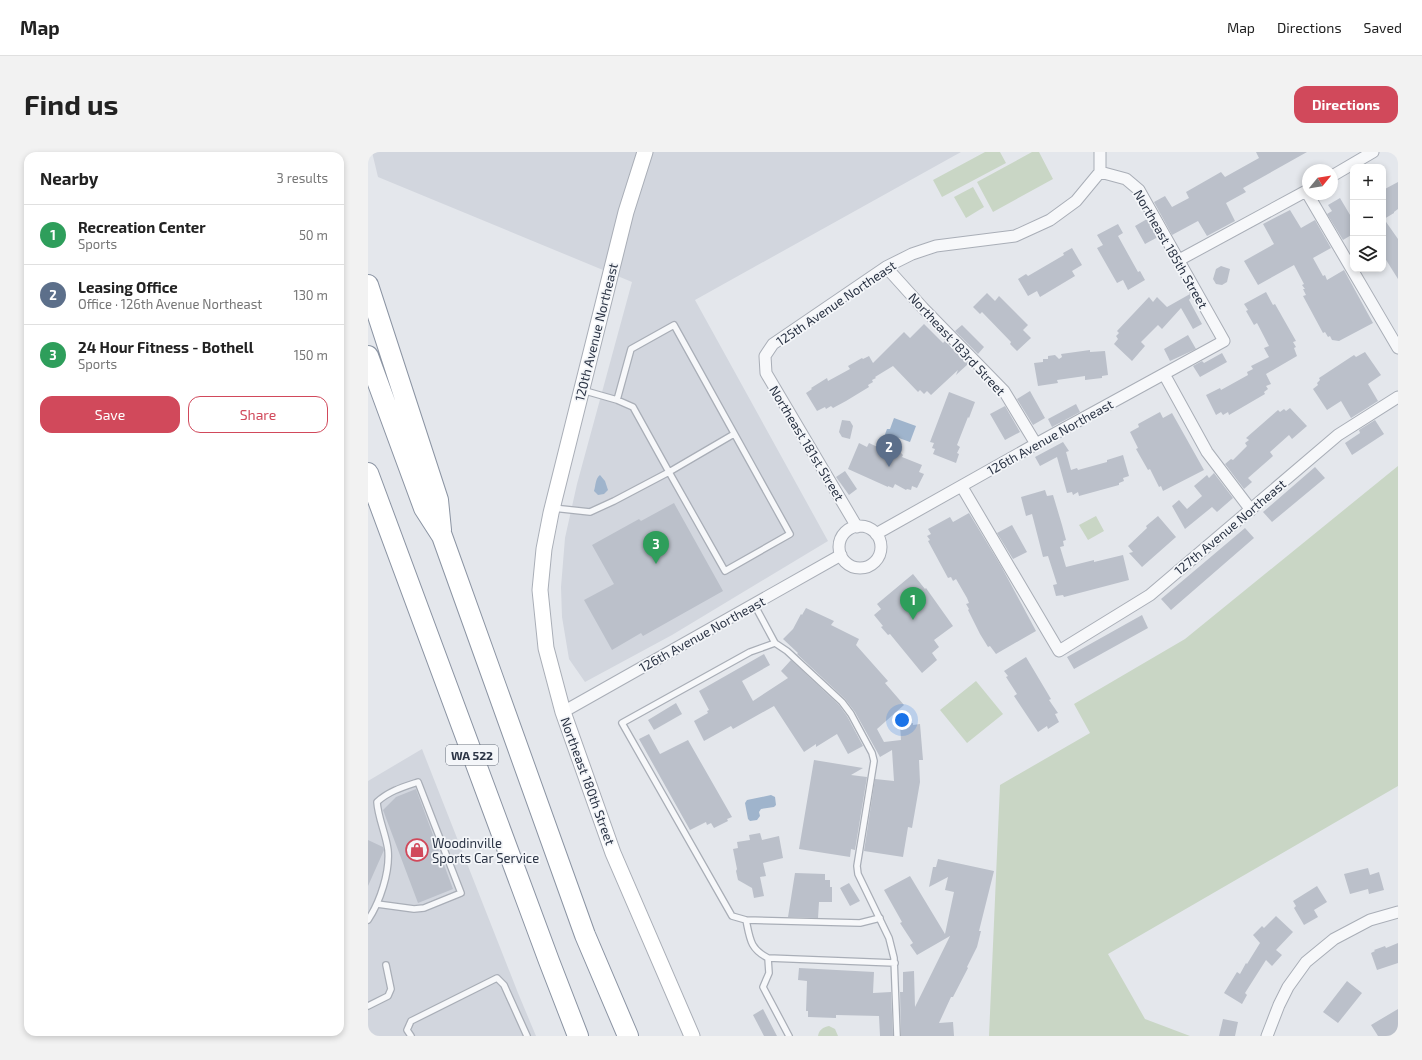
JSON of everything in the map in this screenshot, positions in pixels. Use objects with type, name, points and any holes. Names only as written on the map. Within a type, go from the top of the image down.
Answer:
[{"type":"highway","points":[[368,285],[438,500],[442,536]]},
{"type":"highway","name":"WA 522","points":[[368,356],[424,508],[442,536],[585,936],[628,1036]]},
{"type":"highway","name":"WA 522","points":[[368,473],[578,1036]]},
{"type":"main road","name":"120th Avenue Northeast","points":[[552,510],[626,212],[645,152]]},
{"type":"main road","name":"Northeast 180th Street","points":[[552,510],[544,549],[540,590],[546,648],[563,712],[613,853],[692,1036]]},
{"type":"street","points":[[1100,152],[1100,172]]},
{"type":"street","points":[[1338,173],[1374,152]]},
{"type":"street","name":"Northeast 185th Street","points":[[1100,172],[1126,179],[1139,190],[1224,341]]},
{"type":"street","name":"125th Avenue Northeast","points":[[765,356],[773,344],[886,267],[912,254],[936,246],[1015,236],[1050,220],[1076,201],[1100,172]]},
{"type":"street","points":[[1179,260],[1302,193]]},
{"type":"street","points":[[1313,200],[1398,348]]},
{"type":"street","name":"Northeast 183rd Street","points":[[886,267],[923,308],[1004,391],[1036,444]]},
{"type":"street","name":"126th Avenue Northeast","points":[[876,534],[1224,341]]},
{"type":"street","name":"Northeast 181st Street","points":[[765,356],[766,373],[857,527]]},
{"type":"street","points":[[1164,374],[1207,452],[1251,510]]},
{"type":"street","name":"127th Avenue Northeast","points":[[962,487],[1059,652],[1150,596],[1338,435],[1398,397]]},
{"type":"street","points":[[857,527],[868,528],[876,534],[880,541],[881,549],[878,558],[870,566],[861,568],[853,567],[846,562],[841,555],[840,546],[843,536],[850,530],[857,527]]},
{"type":"street","name":"126th Avenue Northeast","points":[[563,712],[841,555]]},
{"type":"street","points":[[1267,1036],[1288,986],[1306,962],[1334,939],[1370,920],[1398,912]]},
{"type":"lane","points":[[581,389],[617,400],[633,407],[725,571],[790,534],[674,325],[631,349],[617,400]]},
{"type":"lane","points":[[552,510],[590,512],[669,472],[734,434]]},
{"type":"lane","points":[[754,604],[775,643],[787,651],[842,702],[851,714],[872,753],[874,761],[857,866],[858,874],[889,938],[895,963],[897,1036]]},
{"type":"lane","points":[[775,643],[750,652],[622,724],[732,916],[746,920],[860,924],[880,918]]},
{"type":"lane","points":[[368,920],[374,912],[388,870],[388,850],[377,802],[383,796],[393,791],[418,782],[461,893],[424,908],[414,909],[377,904]]},
{"type":"lane","points":[[746,920],[752,943],[759,953],[768,958],[895,963]]},
{"type":"lane","points":[[768,958],[769,973],[764,987],[789,1036]]},
{"type":"lane","points":[[368,1006],[388,996],[391,989],[386,965]]},
{"type":"lane","points":[[411,1036],[407,1030],[411,1020],[497,978],[504,986],[527,1036]]},
{"type":"shaded area","points":[[372,152],[961,152],[695,300],[828,541],[672,635],[585,682],[569,659],[562,617],[561,587],[565,538],[577,484],[632,282],[378,177]]},
{"type":"shaded area","points":[[422,749],[536,1036],[368,1036],[368,781]]},
{"type":"green space","points":[[985,152],[1000,152],[1006,163],[942,197],[933,180]]},
{"type":"green space","points":[[1032,152],[1039,152],[1053,179],[993,212],[977,182]]},
{"type":"green space","points":[[973,187],[984,207],[966,218],[954,197]]},
{"type":"green space","points":[[1398,466],[1398,786],[1108,954],[1145,1019],[1190,1036],[989,1036],[1000,785],[1090,733],[1074,704],[1185,639]]},
{"type":"green space","points":[[1096,516],[1104,531],[1088,540],[1079,525]]},
{"type":"green space","points":[[976,681],[1003,714],[967,743],[940,710]]},
{"type":"green space","points":[[829,1026],[835,1029],[838,1036],[818,1036],[822,1029]]},
{"type":"water","points":[[894,418],[916,426],[910,442],[896,437],[894,441],[884,437],[887,429],[890,429]]},
{"type":"water","points":[[600,475],[605,481],[608,490],[604,494],[598,495],[594,491],[596,480]]},
{"type":"water","points":[[771,795],[775,797],[776,805],[774,807],[761,809],[759,812],[760,816],[757,820],[750,821],[748,819],[745,803],[747,800]]},
{"type":"building","points":[[1256,152],[1307,152],[1243,188],[1246,192],[1226,203],[1235,221],[1207,236],[1198,221],[1172,235],[1154,202],[1165,196],[1172,207],[1189,198],[1186,192],[1221,172],[1225,177],[1259,158]]},
{"type":"building","points":[[1398,182],[1398,209],[1386,218],[1386,200],[1386,188]]},
{"type":"building","points":[[1340,198],[1350,215],[1350,236],[1343,240],[1327,214],[1332,211],[1328,205]]},
{"type":"building","points":[[1290,210],[1301,228],[1315,220],[1331,248],[1313,258],[1323,276],[1325,275],[1327,280],[1344,270],[1373,323],[1339,341],[1332,340],[1325,332],[1323,333],[1303,296],[1306,295],[1303,289],[1305,289],[1302,285],[1304,284],[1294,265],[1258,285],[1244,261],[1274,244],[1263,224]]},
{"type":"building","points":[[1147,219],[1158,237],[1145,244],[1135,226]]},
{"type":"building","points":[[1386,222],[1398,239],[1398,279],[1386,260]]},
{"type":"building","points":[[1118,224],[1123,233],[1118,236],[1138,272],[1140,271],[1145,280],[1128,290],[1123,280],[1117,283],[1097,248],[1103,245],[1097,235]]},
{"type":"building","points":[[1072,248],[1082,265],[1072,271],[1075,276],[1040,297],[1037,291],[1028,296],[1018,279],[1026,274],[1028,276],[1064,255],[1063,253]]},
{"type":"building","points":[[1221,266],[1230,269],[1227,282],[1222,285],[1216,284],[1213,279],[1216,269]]},
{"type":"building","points":[[1266,292],[1273,305],[1275,304],[1296,341],[1293,342],[1296,347],[1294,348],[1297,356],[1266,374],[1271,384],[1266,386],[1268,389],[1264,392],[1265,394],[1229,415],[1228,412],[1223,415],[1221,412],[1216,415],[1206,395],[1220,388],[1221,390],[1248,375],[1247,372],[1253,369],[1251,366],[1269,357],[1264,348],[1269,346],[1257,323],[1254,325],[1246,311],[1248,310],[1244,304]]},
{"type":"building","points":[[987,293],[995,301],[999,296],[1028,325],[1023,330],[1031,338],[1017,351],[1010,344],[1011,342],[982,312],[980,314],[973,307]]},
{"type":"building","points":[[1190,294],[1191,297],[1189,300],[1202,324],[1193,329],[1181,308],[1162,329],[1158,325],[1141,342],[1145,346],[1132,361],[1114,344],[1118,339],[1116,336],[1119,333],[1117,331],[1149,297],[1153,302],[1157,297],[1167,307]]},
{"type":"building","points":[[924,324],[943,343],[945,341],[968,364],[956,375],[958,370],[931,395],[927,391],[924,394],[920,390],[918,392],[893,366],[875,377],[876,378],[872,380],[873,382],[868,385],[869,387],[846,401],[833,408],[831,406],[826,409],[825,407],[817,411],[806,393],[812,389],[811,388],[827,378],[828,381],[850,369],[848,366],[862,358],[863,359],[869,356],[873,363],[904,332],[910,338]]},
{"type":"building","points":[[962,325],[984,347],[978,354],[955,331]]},
{"type":"building","points":[[1188,335],[1196,349],[1170,361],[1164,349]]},
{"type":"building","points":[[1090,350],[1090,352],[1105,351],[1108,375],[1102,376],[1102,378],[1085,380],[1085,376],[1057,380],[1058,383],[1038,386],[1034,363],[1043,362],[1043,359],[1048,359],[1048,356],[1055,355],[1059,359],[1062,357],[1061,354]]},
{"type":"building","points":[[1365,352],[1381,375],[1368,384],[1378,401],[1351,418],[1341,401],[1327,410],[1313,389],[1318,385],[1317,383],[1320,380],[1319,378],[1354,355],[1356,357]]},
{"type":"building","points":[[1222,353],[1227,362],[1200,377],[1193,366],[1202,361],[1204,363]]},
{"type":"building","points":[[1030,391],[1045,418],[1033,425],[1017,399]]},
{"type":"building","points":[[949,392],[975,402],[957,445],[960,447],[957,453],[959,454],[956,463],[933,454],[935,449],[932,448],[934,443],[930,442]]},
{"type":"building","points":[[1076,404],[1080,412],[1052,427],[1048,419]]},
{"type":"building","points":[[1005,406],[1020,432],[1005,440],[990,414]]},
{"type":"building","points":[[1290,408],[1307,426],[1292,439],[1289,435],[1270,452],[1273,456],[1248,478],[1252,482],[1244,489],[1225,464],[1231,459],[1233,460],[1247,446],[1245,443],[1249,440],[1246,438],[1278,410],[1280,412],[1284,409],[1286,411]]},
{"type":"building","points":[[1160,412],[1163,418],[1172,413],[1204,470],[1163,491],[1161,486],[1159,487],[1150,469],[1148,470],[1136,449],[1138,448],[1130,432],[1139,427],[1138,424]]},
{"type":"building","points":[[842,420],[850,421],[853,426],[850,439],[842,437],[839,432]]},
{"type":"building","points":[[1375,420],[1384,434],[1352,455],[1345,443],[1360,433],[1359,430]]},
{"type":"building","points":[[1063,442],[1069,451],[1066,452],[1071,470],[1077,468],[1078,470],[1107,462],[1107,460],[1123,455],[1129,476],[1123,478],[1124,481],[1119,483],[1119,485],[1079,496],[1078,492],[1073,495],[1072,492],[1067,493],[1057,457],[1040,466],[1035,457]]},
{"type":"building","points":[[859,443],[867,447],[869,443],[884,450],[885,447],[888,447],[901,453],[903,455],[902,457],[922,465],[919,472],[924,474],[917,488],[912,486],[911,490],[906,490],[895,484],[893,488],[888,487],[848,469]]},
{"type":"building","points":[[1315,467],[1325,478],[1272,522],[1263,512]]},
{"type":"building","points":[[845,471],[857,489],[849,495],[836,477]]},
{"type":"building","points":[[1214,473],[1233,498],[1217,512],[1212,507],[1185,529],[1172,506],[1179,500],[1187,509],[1202,496],[1194,486],[1207,475],[1209,478]]},
{"type":"building","points":[[1045,490],[1047,496],[1053,495],[1062,525],[1066,540],[1063,541],[1064,546],[1060,547],[1066,567],[1123,555],[1129,580],[1064,597],[1063,595],[1056,596],[1053,585],[1057,584],[1048,556],[1043,557],[1032,514],[1026,516],[1021,497]]},
{"type":"building","points":[[674,503],[723,591],[643,636],[641,633],[612,650],[584,600],[614,584],[592,545],[639,519],[641,521]]},
{"type":"building","points":[[969,513],[1001,566],[1036,631],[996,654],[990,646],[988,647],[980,634],[968,610],[969,609],[966,604],[969,603],[967,598],[956,579],[953,581],[951,577],[948,578],[928,541],[930,540],[927,536],[931,534],[928,529],[950,517],[953,522]]},
{"type":"building","points":[[1158,516],[1176,537],[1142,567],[1129,553],[1133,552],[1128,546],[1147,528],[1146,526]]},
{"type":"building","points":[[1012,525],[1027,552],[1013,559],[997,533]]},
{"type":"building","points":[[1245,528],[1254,538],[1171,610],[1161,599]]},
{"type":"building","points":[[913,574],[925,589],[926,588],[953,626],[934,640],[939,647],[932,653],[937,660],[922,673],[890,634],[888,635],[881,627],[883,626],[874,615],[881,609],[877,604]]},
{"type":"building","points":[[806,608],[834,621],[831,625],[859,639],[856,645],[888,681],[885,683],[904,705],[877,729],[884,742],[901,740],[900,724],[920,724],[923,760],[919,760],[920,782],[912,828],[908,827],[903,857],[864,851],[875,779],[894,781],[892,750],[880,757],[855,712],[845,699],[783,639],[793,629]]},
{"type":"building","points":[[1142,615],[1148,628],[1074,669],[1067,657]]},
{"type":"building","points":[[764,654],[770,665],[742,681],[753,701],[788,678],[781,671],[791,660],[839,705],[847,716],[863,746],[848,754],[837,734],[816,747],[816,744],[804,752],[774,706],[733,729],[731,726],[704,741],[694,721],[708,713],[707,711],[709,710],[699,691]]},
{"type":"building","points":[[1026,657],[1051,699],[1049,700],[1058,713],[1055,714],[1059,722],[1048,729],[1047,726],[1038,732],[1014,696],[1017,694],[1006,677],[1008,676],[1004,671]]},
{"type":"building","points":[[676,703],[682,714],[654,730],[648,720]]},
{"type":"building","points":[[649,734],[660,754],[688,740],[732,817],[727,819],[728,821],[714,828],[711,823],[707,825],[706,822],[690,830],[639,739]]},
{"type":"building","points":[[814,760],[863,768],[851,775],[867,777],[855,850],[851,849],[850,857],[799,849]]},
{"type":"building","points":[[416,789],[453,889],[418,903],[383,810],[396,797]]},
{"type":"building","points":[[760,833],[762,840],[779,836],[783,858],[763,863],[766,876],[760,877],[764,896],[754,898],[752,888],[738,880],[733,849],[738,848],[737,842],[750,840],[749,835]]},
{"type":"building","points":[[368,840],[383,847],[384,850],[368,886]]},
{"type":"building","points":[[938,859],[994,871],[979,931],[981,931],[977,947],[967,967],[968,968],[953,997],[951,997],[939,1023],[953,1022],[954,1036],[901,1036],[900,992],[903,992],[903,972],[914,971],[915,1007],[950,936],[917,955],[910,945],[913,943],[900,923],[902,922],[884,890],[910,876],[945,934],[954,892],[945,890],[948,877],[929,887],[933,867],[936,867]]},
{"type":"building","points":[[1368,868],[1370,875],[1379,872],[1384,890],[1369,894],[1368,889],[1350,894],[1344,874]]},
{"type":"building","points":[[795,873],[825,874],[825,880],[830,880],[830,887],[832,887],[832,902],[819,902],[818,918],[788,917]]},
{"type":"building","points":[[849,883],[860,901],[850,906],[840,888]]},
{"type":"building","points":[[1317,886],[1327,902],[1314,910],[1318,917],[1304,925],[1294,908],[1296,906],[1293,901]]},
{"type":"building","points":[[1276,916],[1293,932],[1276,950],[1282,955],[1272,966],[1266,960],[1245,993],[1247,995],[1242,1004],[1224,993],[1237,972],[1240,974],[1260,943],[1253,935],[1262,926],[1264,928]]},
{"type":"building","points":[[1398,943],[1398,963],[1377,970],[1371,953],[1375,951],[1374,950],[1385,946],[1386,948]]},
{"type":"building","points":[[799,968],[874,972],[873,993],[891,992],[893,1036],[880,1036],[879,1016],[836,1015],[836,1018],[808,1017],[808,1011],[806,1011],[807,981],[798,980]]},
{"type":"building","points":[[1347,981],[1362,993],[1338,1023],[1323,1012]]},
{"type":"building","points":[[763,1009],[777,1036],[764,1036],[753,1015]]},
{"type":"building","points":[[1398,1009],[1398,1036],[1378,1036],[1371,1025]]},
{"type":"building","points":[[1223,1019],[1238,1022],[1235,1036],[1219,1036]]},
{"type":"place","name":"Leasing Office","points":[[889,467]]},
{"type":"place","name":"24 Hour Fitness - Bothell","points":[[656,564]]},
{"type":"place","name":"Recreation Center","points":[[913,620]]},
{"type":"place","name":"Woodinville Sports Car Service","points":[[417,850]]}]
